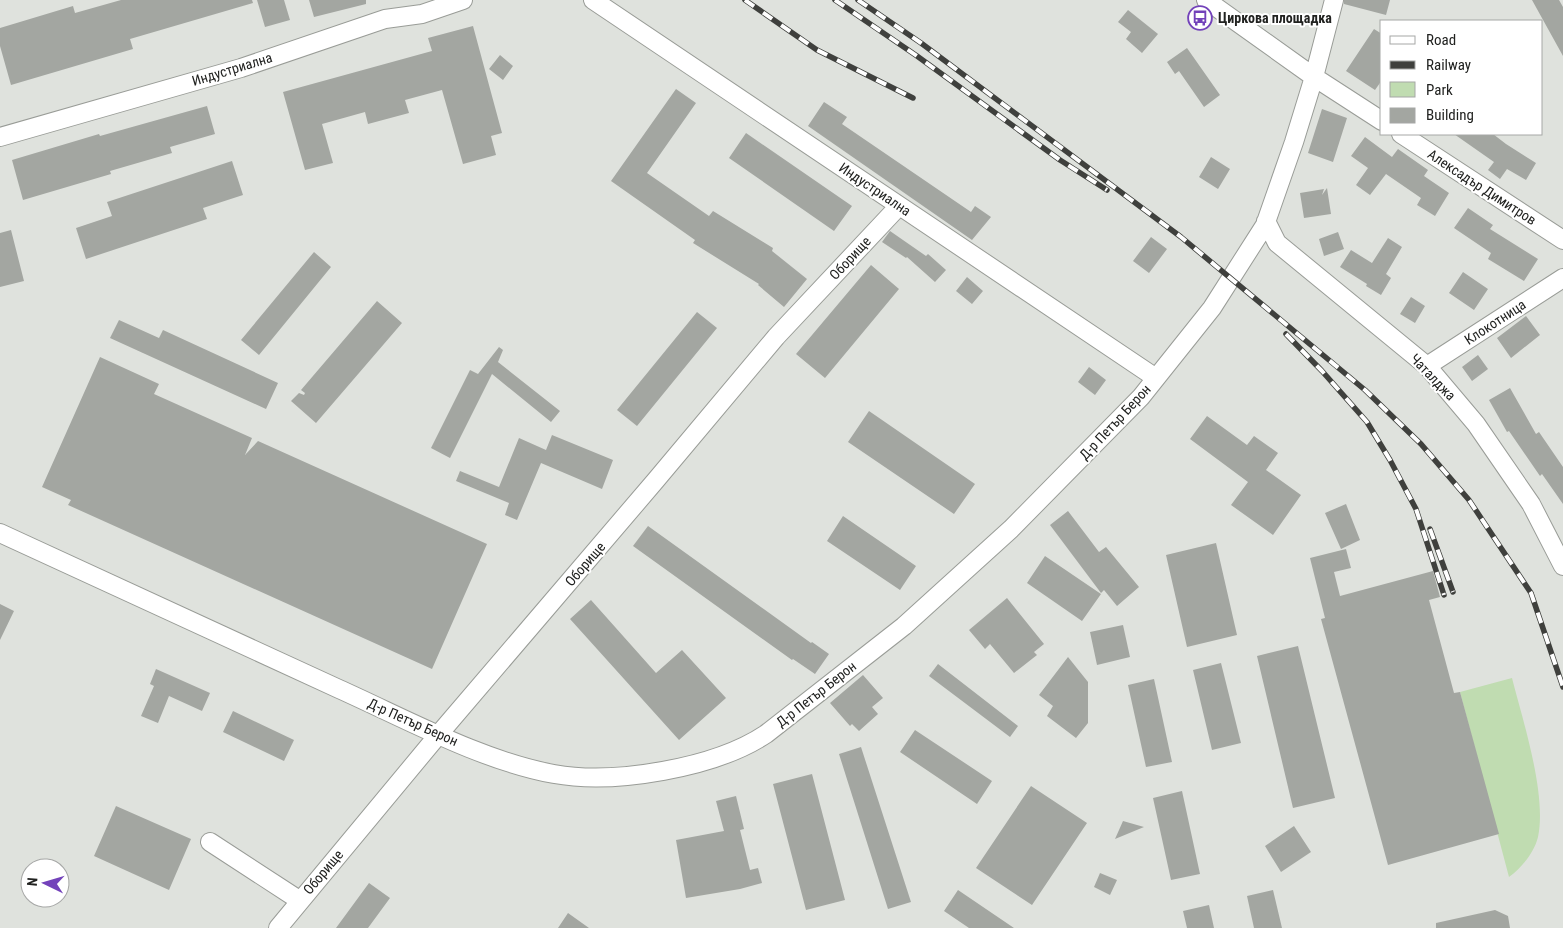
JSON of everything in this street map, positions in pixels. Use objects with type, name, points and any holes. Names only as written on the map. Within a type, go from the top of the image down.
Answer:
[{"type":"street","name":"Индустриална","points":[[0,137],[242,68],[385,20],[422,14],[463,0]]},
{"type":"street","name":"Индустриална","points":[[593,0],[1156,378]]},
{"type":"street","points":[[1206,0],[1314,77],[1380,120]]},
{"type":"street","name":"Д-р Петър Берон","points":[[0,534],[439,734],[518,766],[556,774],[619,778],[659,772],[738,750],[754,742],[904,626],[1011,529],[1141,397],[1212,308],[1266,221],[1294,142],[1314,77],[1334,0]]},
{"type":"street","name":"Алексадър Димитров","points":[[1403,135],[1563,240]]},
{"type":"street","name":"Оборище","points":[[278,928],[439,734],[776,337],[899,206]]},
{"type":"street","name":"Чаталджа","points":[[1266,221],[1277,243],[1427,366],[1482,432],[1531,504],[1563,566]]},
{"type":"street","name":"Клокотница","points":[[1427,366],[1563,278]]},
{"type":"street","points":[[210,842],[300,900]]},
{"type":"green space","points":[[1512,678],[1537,780],[1540,820],[1534,849],[1523,864],[1509,877],[1460,692]]},
{"type":"building","points":[[121,0],[252,0],[253,3],[130,39],[133,49],[11,85],[0,46],[0,28],[73,6],[75,13]]},
{"type":"building","points":[[257,0],[284,0],[290,20],[265,27]]},
{"type":"building","points":[[309,0],[366,0],[366,4],[314,17]]},
{"type":"building","points":[[1344,0],[1390,0],[1386,15],[1344,4]]},
{"type":"building","points":[[1532,0],[1559,0],[1563,7],[1563,56]]},
{"type":"building","points":[[1128,10],[1158,34],[1142,53],[1126,39],[1131,32],[1118,22]]},
{"type":"building","points":[[473,26],[502,133],[491,136],[496,155],[463,164],[442,90],[405,100],[409,113],[368,124],[365,112],[322,124],[333,163],[305,170],[283,92],[432,51],[428,38]]},
{"type":"building","points":[[1374,29],[1380,33],[1380,83],[1375,90],[1346,71]]},
{"type":"building","points":[[1187,48],[1220,95],[1204,107],[1179,71],[1175,74],[1167,62]]},
{"type":"building","points":[[500,55],[513,66],[503,80],[489,69]]},
{"type":"building","points":[[676,89],[696,103],[647,173],[709,216],[713,211],[773,248],[772,251],[807,279],[784,307],[759,284],[693,243],[695,240],[611,181]]},
{"type":"building","points":[[824,102],[847,117],[842,124],[971,212],[975,206],[991,217],[972,240],[808,126]]},
{"type":"building","points":[[207,106],[215,134],[170,147],[172,153],[110,171],[111,174],[23,200],[12,160],[99,134],[100,136]]},
{"type":"building","points":[[1322,109],[1347,118],[1333,162],[1308,153]]},
{"type":"building","points":[[746,133],[852,206],[834,231],[729,158]]},
{"type":"building","points":[[1455,135],[1494,135],[1536,163],[1526,180],[1507,169],[1500,179],[1488,170],[1494,162]]},
{"type":"building","points":[[1365,137],[1392,157],[1398,149],[1428,170],[1424,176],[1449,193],[1435,216],[1417,205],[1421,198],[1386,174],[1370,195],[1356,185],[1368,168],[1351,156]]},
{"type":"building","points":[[1211,157],[1230,169],[1218,189],[1199,177]]},
{"type":"building","points":[[232,161],[243,195],[203,208],[207,219],[86,259],[76,228],[112,216],[107,202]]},
{"type":"building","points":[[1327,188],[1331,214],[1304,218],[1300,193],[1324,189],[1322,195]]},
{"type":"building","points":[[1468,208],[1493,225],[1490,229],[1538,259],[1524,281],[1488,259],[1491,253],[1454,228]]},
{"type":"building","points":[[11,230],[24,281],[0,287],[0,233]]},
{"type":"building","points":[[890,231],[926,256],[928,254],[946,270],[935,282],[907,257],[882,242]]},
{"type":"building","points":[[1338,232],[1344,249],[1324,256],[1319,239]]},
{"type":"building","points":[[1151,237],[1167,249],[1149,273],[1133,261]]},
{"type":"building","points":[[1388,238],[1402,247],[1386,274],[1391,278],[1381,295],[1340,267],[1351,250],[1372,263]]},
{"type":"building","points":[[314,252],[331,267],[259,355],[241,340]]},
{"type":"building","points":[[871,265],[899,289],[825,378],[796,354]]},
{"type":"building","points":[[1463,272],[1488,289],[1474,310],[1449,293]]},
{"type":"building","points":[[967,277],[983,291],[972,304],[956,291]]},
{"type":"building","points":[[1411,297],[1425,306],[1415,323],[1400,314]]},
{"type":"building","points":[[377,301],[402,323],[316,423],[291,401],[299,393],[304,395],[305,393],[301,390]]},
{"type":"building","points":[[697,312],[717,328],[637,426],[617,410]]},
{"type":"building","points":[[1526,316],[1540,335],[1511,358],[1497,338]]},
{"type":"building","points":[[119,320],[159,338],[163,330],[278,383],[266,409],[110,338]]},
{"type":"building","points":[[499,347],[503,350],[498,362],[560,411],[551,422],[492,374],[450,458],[431,448],[470,370],[478,374]]},
{"type":"building","points":[[1478,355],[1488,369],[1472,381],[1462,367]]},
{"type":"building","points":[[100,357],[159,384],[154,394],[252,438],[245,455],[258,441],[487,544],[432,669],[68,505],[71,500],[42,487]]},
{"type":"building","points":[[1089,367],[1106,380],[1095,395],[1078,382]]},
{"type":"building","points":[[1510,388],[1536,434],[1539,432],[1563,467],[1563,504],[1542,474],[1540,476],[1509,431],[1507,432],[1489,400]]},
{"type":"building","points":[[869,411],[975,484],[954,514],[848,442]]},
{"type":"building","points":[[1207,416],[1247,445],[1254,436],[1278,453],[1266,470],[1301,495],[1273,535],[1231,505],[1248,482],[1190,439]]},
{"type":"building","points":[[552,435],[613,460],[602,489],[541,463],[517,520],[505,515],[509,503],[456,481],[460,471],[499,487],[519,438],[546,450]]},
{"type":"building","points":[[1346,504],[1360,540],[1341,549],[1325,513]]},
{"type":"building","points":[[1068,511],[1099,552],[1106,547],[1139,587],[1117,606],[1104,590],[1101,593],[1050,525]]},
{"type":"building","points":[[843,516],[916,566],[900,590],[827,541]]},
{"type":"building","points":[[648,526],[829,654],[815,674],[792,660],[633,546]]},
{"type":"building","points":[[1216,543],[1237,635],[1187,647],[1166,555]]},
{"type":"building","points":[[1346,549],[1351,568],[1334,572],[1340,596],[1433,571],[1440,597],[1429,600],[1454,693],[1460,692],[1499,834],[1388,865],[1321,619],[1325,618],[1310,558]]},
{"type":"building","points":[[1045,556],[1101,594],[1082,621],[1027,583]]},
{"type":"building","points":[[1007,598],[1044,644],[1034,652],[1037,655],[1014,673],[990,644],[985,649],[969,630]]},
{"type":"building","points":[[591,600],[656,673],[682,650],[726,698],[679,740],[570,619]]},
{"type":"building","points":[[0,604],[14,611],[0,640]]},
{"type":"building","points":[[1123,625],[1130,657],[1097,665],[1090,632]]},
{"type":"building","points":[[1298,646],[1335,798],[1293,808],[1257,656]]},
{"type":"building","points":[[1068,657],[1088,682],[1088,723],[1076,738],[1047,716],[1053,706],[1039,695]]},
{"type":"building","points":[[1221,663],[1241,743],[1212,750],[1193,670]]},
{"type":"building","points":[[938,664],[1018,726],[1010,737],[929,676]]},
{"type":"building","points":[[156,669],[210,693],[202,711],[169,696],[158,723],[141,716],[154,686],[150,684]]},
{"type":"building","points":[[863,675],[883,698],[872,707],[878,714],[859,731],[852,724],[850,726],[830,703]]},
{"type":"building","points":[[1154,679],[1172,762],[1146,767],[1128,685]]},
{"type":"building","points":[[233,711],[294,740],[284,761],[223,732]]},
{"type":"building","points":[[915,730],[992,781],[977,804],[900,752]]},
{"type":"building","points":[[861,747],[911,902],[888,909],[839,754]]},
{"type":"building","points":[[812,774],[845,900],[806,910],[773,784]]},
{"type":"building","points":[[1031,786],[1087,823],[1032,905],[976,868]]},
{"type":"building","points":[[1182,791],[1200,874],[1171,880],[1153,798]]},
{"type":"building","points":[[736,796],[744,829],[740,830],[750,870],[758,868],[762,883],[740,889],[686,898],[676,840],[724,831],[716,801]]},
{"type":"building","points":[[116,806],[191,839],[169,890],[94,856]]},
{"type":"building","points":[[1123,821],[1144,827],[1115,839]]},
{"type":"building","points":[[1294,826],[1311,852],[1281,872],[1265,846]]},
{"type":"building","points":[[1100,873],[1117,880],[1110,895],[1094,887]]},
{"type":"building","points":[[369,883],[390,898],[368,928],[336,928]]},
{"type":"building","points":[[958,890],[1014,928],[969,928],[944,911]]},
{"type":"building","points":[[1273,890],[1282,928],[1254,928],[1247,896]]},
{"type":"building","points":[[1209,905],[1214,928],[1187,928],[1183,911]]},
{"type":"building","points":[[1495,910],[1508,916],[1510,928],[1436,928],[1436,923]]},
{"type":"building","points":[[568,913],[589,928],[558,928]]},
{"type":"railway","points":[[745,0],[817,50],[913,98]]},
{"type":"railway","points":[[835,0],[917,56],[1060,160],[1107,190]]},
{"type":"railway","points":[[858,0],[921,43],[1181,237],[1365,390],[1421,444],[1469,500],[1531,593],[1563,687]]},
{"type":"railway","points":[[1286,334],[1367,422],[1416,509],[1444,595]]},
{"type":"railway","points":[[1430,529],[1453,592]]},
{"type":"place","name":"Циркова площадка","points":[[1200,18]]}]
